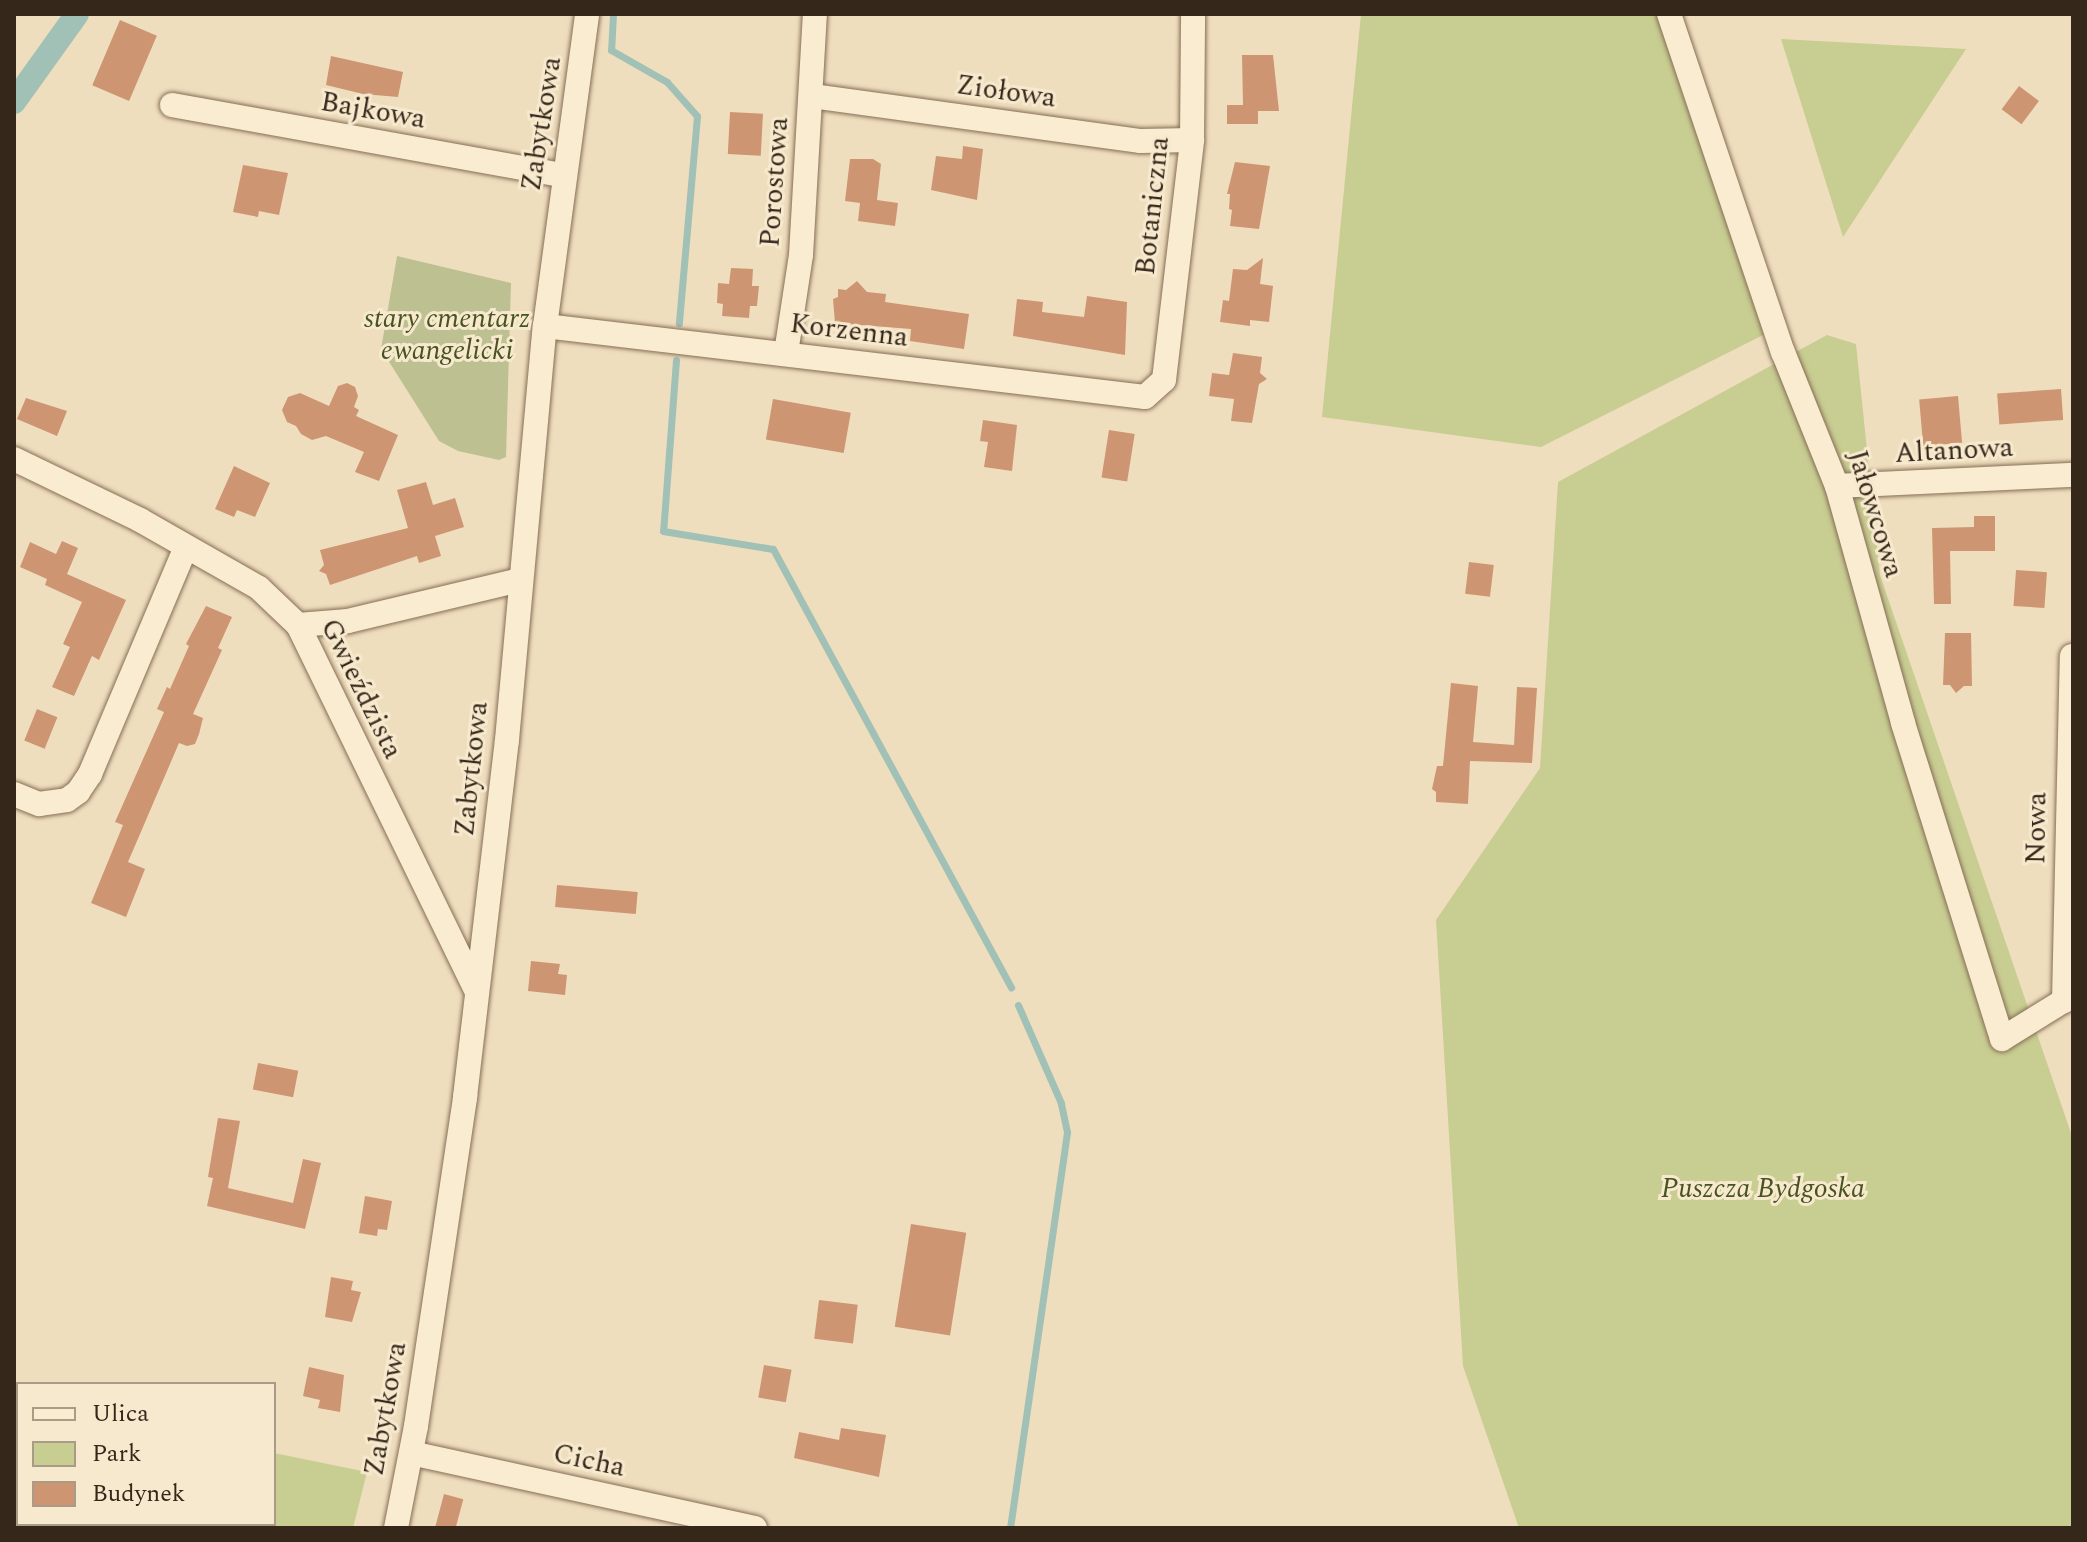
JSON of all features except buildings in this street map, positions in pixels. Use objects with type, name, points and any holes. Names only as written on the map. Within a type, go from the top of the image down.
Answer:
[{"type":"street","name":"Zabytkowa","points":[[396,1528],[411,1453],[465,1097],[507,740],[545,326],[587,14]]},
{"type":"street","name":"Porostowa","points":[[786,353],[801,255],[815,14]]},
{"type":"street","name":"Botaniczna","points":[[1145,397],[1164,380],[1192,140],[1193,14]]},
{"type":"street","name":"Jałowcowa","points":[[1669,14],[1783,352],[1837,486],[1903,723],[2002,1039],[2068,998]]},
{"type":"street","name":"Ziołowa","points":[[812,96],[1141,141],[1192,140]]},
{"type":"street","name":"Bajkowa","points":[[172,105],[563,175]]},
{"type":"street","name":"Korzenna","points":[[545,326],[1145,397]]},
{"type":"street","name":"Gwieździsta","points":[[14,459],[259,588],[298,625],[476,990]]},
{"type":"street","name":"Altanowa","points":[[1837,486],[2073,475]]},
{"type":"street","points":[[14,794],[39,804],[67,800],[78,792],[90,774],[186,547]]},
{"type":"street","points":[[298,625],[348,621],[520,580]]},
{"type":"street","name":"Nowa","points":[[2068,998],[2072,656]]},
{"type":"street","name":"Cicha","points":[[411,1453],[755,1528]]},
{"type":"green space","points":[[1361,14],[1668,14],[1769,332],[1541,447],[1322,417]]},
{"type":"green space","points":[[1781,39],[1966,49],[1843,237]]},
{"type":"green space","name":"stary cmentarz ewangelicki","points":[[397,256],[511,283],[506,457],[499,460],[458,451],[439,441],[381,349]]},
{"type":"green space","name":"Puszcza Bydgoska","points":[[1827,335],[1856,344],[1880,575],[2073,1139],[2073,1528],[1519,1528],[1463,1366],[1436,920],[1540,768],[1558,482]]},
{"type":"green space","points":[[276,1453],[367,1472],[353,1528],[131,1528],[276,1526]]},
{"type":"waterway","points":[[14,102],[77,14]]},
{"type":"waterway","points":[[613,14],[611,50],[667,82],[697,116],[679,323]]},
{"type":"waterway","points":[[676,360],[663,531],[773,549],[1011,988]]},
{"type":"waterway","points":[[1010,1528],[1067,1132],[1061,1103],[1018,1005]]}]
